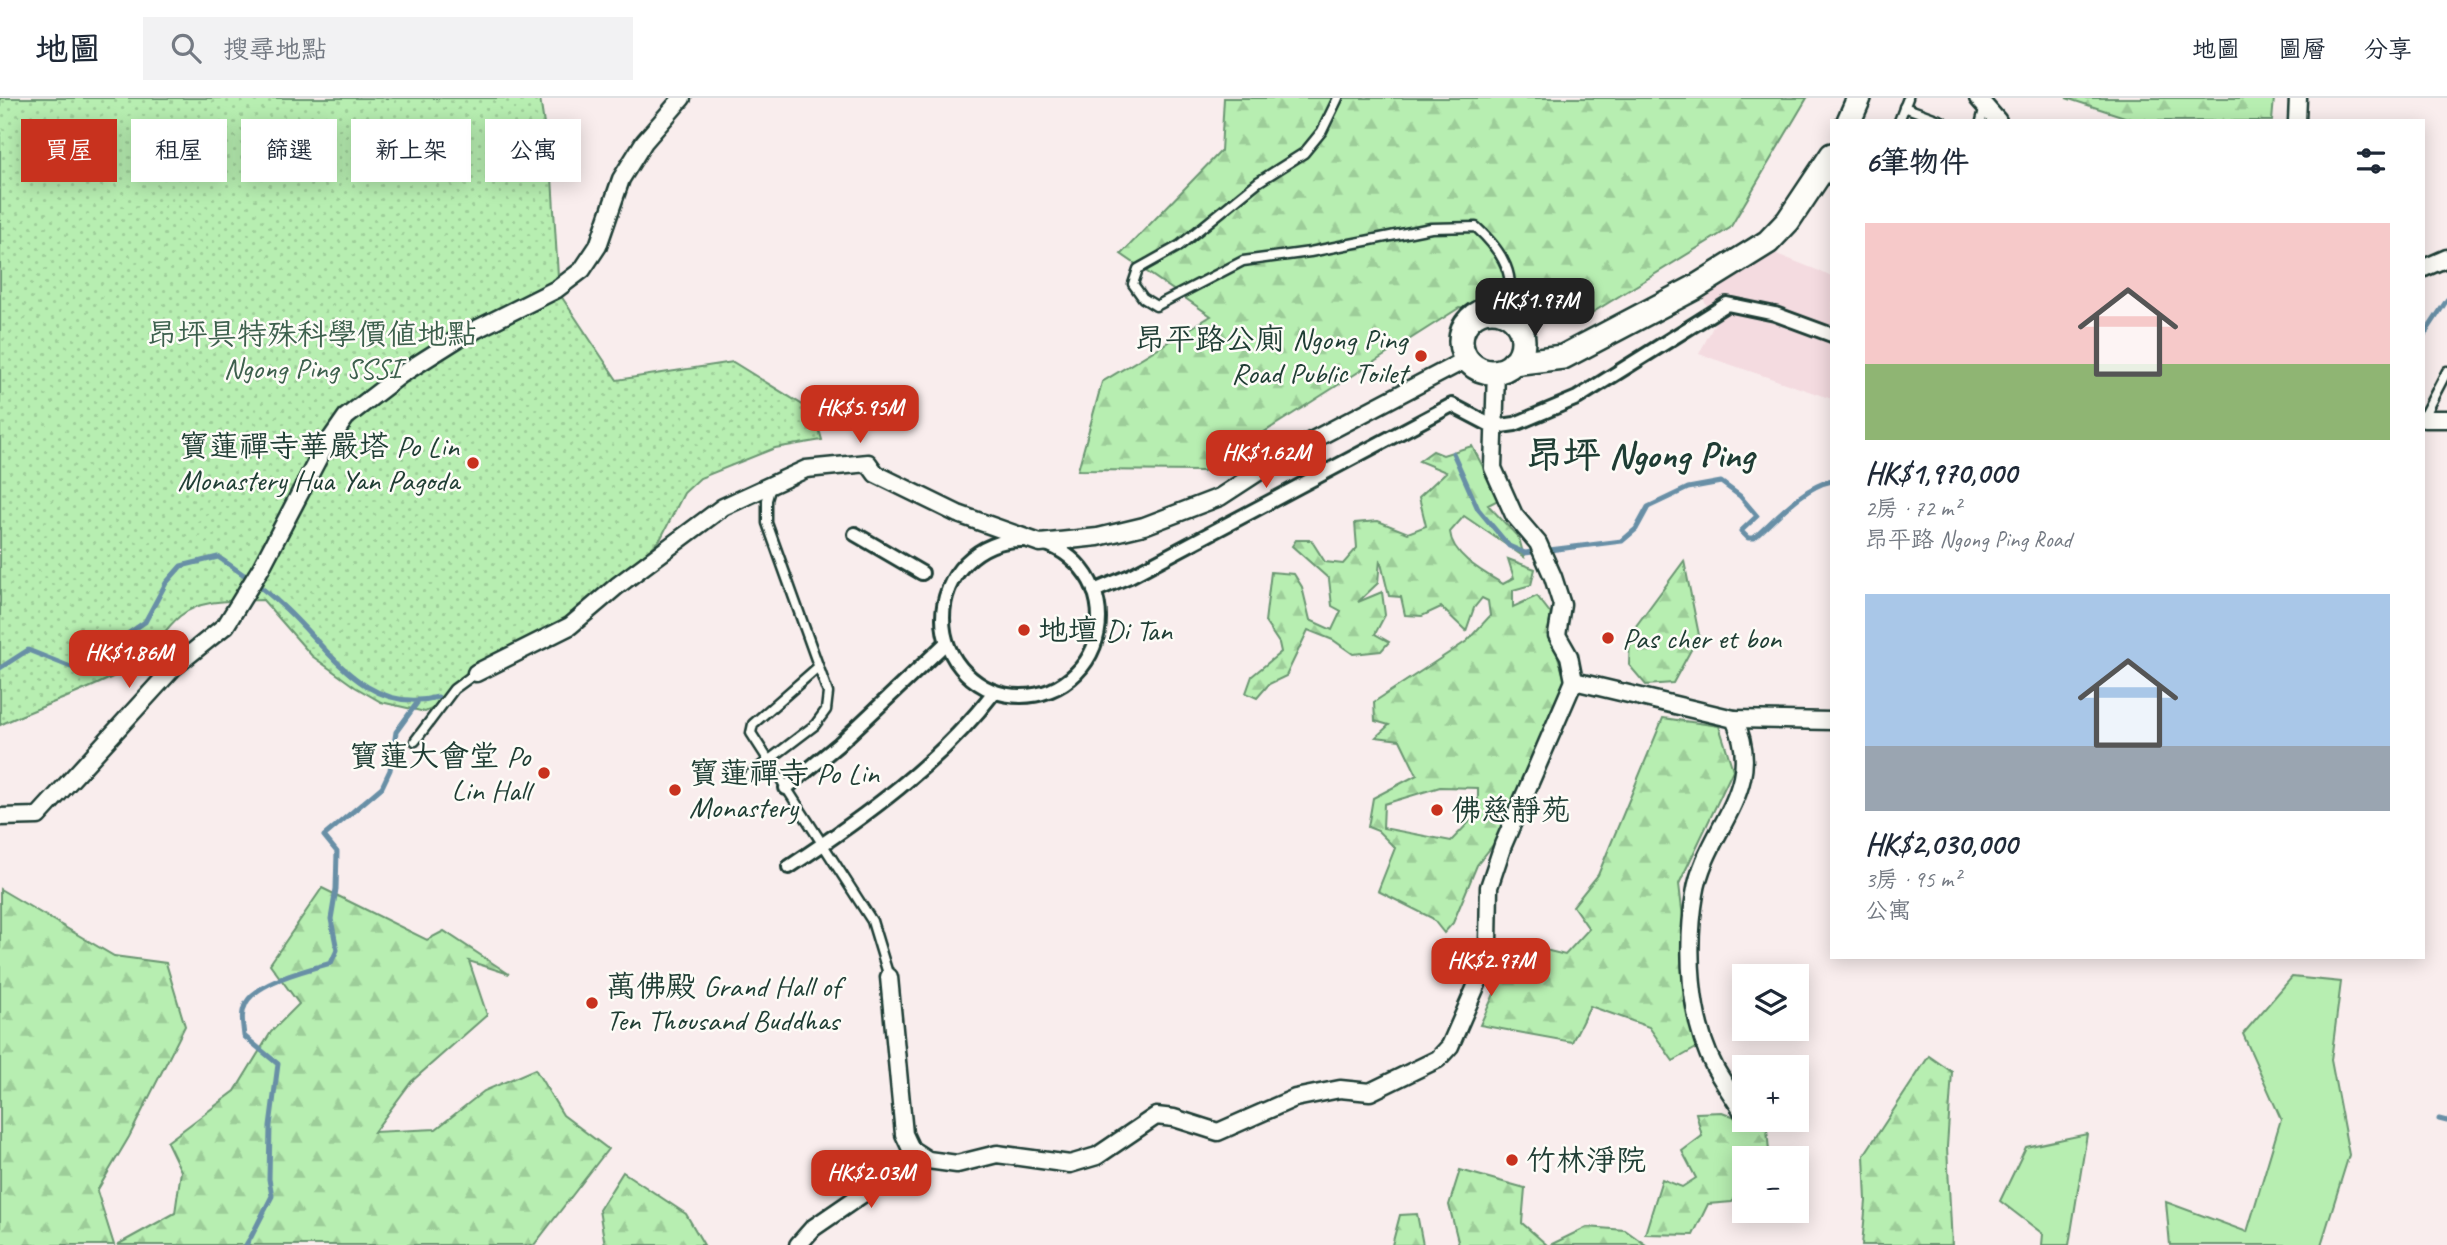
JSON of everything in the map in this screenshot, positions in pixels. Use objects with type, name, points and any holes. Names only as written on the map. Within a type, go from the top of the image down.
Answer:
[{"type":"main road","points":[[1850,119],[1859,98]]},
{"type":"main road","points":[[1504,367],[1521,351],[1522,336],[1516,322],[1504,312],[1480,312],[1467,322],[1461,337],[1467,359],[1480,369],[1504,367],[1563,357],[1673,299],[1768,242],[1788,221],[1830,158]]},
{"type":"main road","points":[[1522,336],[1563,357]]},
{"type":"street","points":[[0,817],[38,816],[174,667],[226,625],[261,568],[321,453],[346,417],[402,374],[459,338],[557,289],[582,270],[598,246],[621,179],[644,142],[682,98]]},
{"type":"street","points":[[2297,119],[2298,98]]},
{"type":"street","points":[[2425,268],[2447,258]]},
{"type":"street","points":[[1094,591],[1130,576],[1452,405],[1494,427],[1515,424],[1577,398],[1727,304],[1775,314],[1830,334]]},
{"type":"street","points":[[475,673],[570,626],[617,586],[723,507],[806,469],[868,463],[876,474],[958,514],[1040,543],[1063,553],[1082,569],[1094,591],[1098,612],[1097,634],[1089,655],[1076,673],[1059,686],[1038,694],[1016,696],[994,692],[973,681],[957,664],[946,643],[942,619],[946,596],[956,574],[972,557],[993,545],[1017,541],[1040,543],[1098,537],[1144,526],[1195,508],[1241,486],[1286,453],[1467,359]]},
{"type":"street","points":[[889,977],[904,1134],[911,1149],[928,1160],[957,1164],[997,1154],[1070,1164],[1097,1156],[1156,1115],[1218,1132],[1295,1098],[1340,1089],[1370,1092],[1438,1059],[1450,1046],[1481,975],[1488,943],[1489,887],[1503,845],[1574,681],[1569,656],[1558,635],[1562,605],[1547,564],[1538,544],[1514,515],[1493,468],[1494,427],[1504,367]]},
{"type":"street","points":[[2425,417],[2447,419]]},
{"type":"street","points":[[855,534],[922,573]]},
{"type":"street","points":[[786,788],[838,744],[946,643]]},
{"type":"street","points":[[1574,681],[1734,719],[1830,721]]},
{"type":"street","points":[[789,867],[861,819],[960,733],[994,692]]},
{"type":"street","points":[[1732,1095],[1714,1066],[1693,1002],[1691,971],[1695,893],[1709,848],[1739,794],[1745,765],[1744,741],[1734,719]]},
{"type":"street","points":[[798,1245],[813,1228],[880,1182],[928,1160]]},
{"type":"lane","points":[[1338,98],[1322,131],[1304,153],[1258,182],[1179,246],[1138,269],[1133,284],[1143,298],[1156,306],[1243,261],[1310,252],[1431,228],[1476,227],[1494,244],[1506,265],[1511,296],[1504,312]]},
{"type":"lane","points":[[1900,119],[1906,102],[1929,118]]},
{"type":"lane","points":[[2425,415],[2447,371]]},
{"type":"lane","points":[[748,776],[815,725],[826,710],[828,693],[767,523],[766,500],[772,483]]},
{"type":"lane","points":[[818,667],[753,724],[754,741],[872,921],[889,977]]},
{"type":"lane","points":[[415,741],[454,689],[475,673]]},
{"type":"shaded area","points":[[1774,253],[1830,275],[1830,398],[1699,354],[1715,323],[1703,298]]},
{"type":"green space","name":"昂坪具特殊科學價值地點 Ngong Ping SSSI","points":[[0,98],[540,98],[543,119],[485,119],[485,182],[552,182],[559,293],[617,380],[733,362],[814,412],[822,440],[775,448],[700,478],[684,493],[661,538],[601,602],[485,665],[448,702],[425,712],[381,702],[355,687],[312,656],[263,600],[241,600],[209,603],[189,610],[173,623],[144,657],[128,669],[97,685],[0,725]]},
{"type":"green space","points":[[1224,98],[1807,98],[1730,228],[1577,322],[1459,308],[1203,471],[1078,470],[1102,382],[1211,316],[1121,254],[1221,151]]},
{"type":"green space","points":[[2066,98],[2274,98],[2272,119],[2131,119]]},
{"type":"green space","points":[[1472,446],[1500,499],[1488,505],[1519,538],[1524,557],[1464,516],[1450,532],[1452,541],[1470,563],[1503,584],[1514,578],[1508,559],[1535,569],[1531,585],[1513,590],[1513,607],[1537,596],[1551,614],[1549,627],[1565,680],[1536,747],[1549,756],[1545,772],[1527,778],[1534,800],[1507,821],[1504,831],[1477,865],[1453,923],[1444,933],[1432,918],[1378,891],[1395,848],[1378,831],[1368,827],[1373,798],[1417,775],[1400,740],[1376,737],[1389,725],[1375,721],[1374,702],[1467,641],[1490,616],[1488,601],[1482,598],[1474,608],[1466,631],[1441,607],[1422,616],[1405,615],[1401,597],[1389,596],[1380,559],[1378,583],[1358,602],[1382,592],[1385,615],[1375,634],[1389,642],[1381,651],[1353,654],[1333,640],[1308,630],[1286,676],[1269,684],[1257,698],[1246,693],[1252,676],[1281,652],[1279,643],[1265,622],[1271,572],[1294,574],[1302,587],[1310,620],[1332,630],[1341,611],[1332,606],[1329,579],[1292,546],[1296,540],[1311,540],[1325,562],[1343,564],[1357,548],[1355,523],[1378,521],[1408,533],[1426,526],[1419,497],[1446,472],[1419,461],[1433,451],[1443,455]],"holes":[[[1440,787],[1478,788],[1478,813],[1451,841],[1383,828],[1384,804]]]},
{"type":"green space","points":[[1684,561],[1699,635],[1673,683],[1646,685],[1629,665],[1630,634]]},
{"type":"green space","points":[[1663,718],[1719,726],[1733,770],[1679,884],[1698,1047],[1673,1061],[1649,1027],[1590,1006],[1572,1042],[1480,1025],[1517,943],[1565,955],[1589,929],[1573,906],[1598,875]]},
{"type":"green space","points":[[322,888],[427,940],[444,931],[509,974],[469,961],[487,1015],[411,1082],[374,1132],[436,1129],[484,1091],[535,1069],[563,1115],[608,1149],[534,1245],[117,1245],[175,1213],[181,1171],[167,1142],[235,1091],[271,1032],[299,1004],[270,964]]},
{"type":"green space","points":[[0,889],[114,956],[166,963],[185,1026],[129,1137],[97,1191],[114,1245],[0,1245]]},
{"type":"green space","points":[[2292,977],[2341,982],[2331,1060],[2349,1155],[2321,1245],[2170,1245],[2166,1202],[2247,1232],[2281,1119],[2243,1034]]},
{"type":"green space","points":[[1929,1056],[1952,1072],[1947,1147],[1952,1245],[1862,1245],[1866,1201],[1864,1155]]},
{"type":"green space","points":[[1722,1112],[1732,1116],[1732,1132],[1767,1132],[1769,1146],[1732,1146],[1732,1202],[1708,1204],[1693,1235],[1645,1234],[1662,1179],[1682,1187],[1696,1178],[1682,1151],[1702,1136],[1696,1113]]},
{"type":"green space","points":[[2087,1134],[2069,1245],[2042,1245],[2043,1234],[2000,1201],[2026,1147]]},
{"type":"green space","points":[[1460,1170],[1525,1188],[1522,1223],[1547,1245],[1459,1245],[1449,1205]]},
{"type":"green space","points":[[623,1172],[686,1214],[704,1245],[605,1245],[599,1210]]},
{"type":"green space","points":[[1417,1214],[1423,1245],[1392,1245],[1400,1215]]},
{"type":"green space","points":[[1587,1227],[1625,1230],[1646,1245],[1550,1245]]},
{"type":"waterway","points":[[2425,333],[2447,300]]},
{"type":"waterway","points":[[1453,453],[1478,509],[1509,546],[1525,553],[1622,541],[1636,529],[1648,507],[1688,488],[1721,482],[1740,496],[1757,516],[1741,531],[1748,538],[1754,538],[1800,496],[1830,482]]},
{"type":"waterway","points":[[0,668],[28,650],[86,673],[101,668],[114,655],[123,637],[145,622],[166,583],[181,566],[218,557],[278,602],[352,676],[371,689],[391,697],[413,700],[438,697]]},
{"type":"waterway","points":[[251,1237],[272,1196],[269,1179],[270,1126],[278,1064],[244,1036],[244,1007],[252,995],[272,983],[331,963],[337,950],[331,919],[336,889],[337,852],[324,836],[382,787],[390,770],[396,732],[417,703]]},
{"type":"waterway","points":[[2439,1119],[2447,1121]]},
{"type":"waterway","points":[[246,1245],[249,1240]]},
{"type":"place","name":"昂平路公廁 Ngong Ping Road Public Toilet","points":[[1421,356]]},
{"type":"place","name":"寶蓮禪寺華嚴塔 Po Lin Monastery Hua Yan Pagoda","points":[[473,463]]},
{"type":"place","name":"地壇 Di Tan","points":[[1024,630]]},
{"type":"place","name":"Pas cher et bon","points":[[1608,638]]},
{"type":"place","name":"寶蓮大會堂 Po Lin Hall","points":[[544,773]]},
{"type":"place","name":"寶蓮禪寺 Po Lin Monastery","points":[[675,790]]},
{"type":"place","name":"佛慈靜苑","points":[[1437,810]]},
{"type":"place","name":"萬佛殿 Grand Hall of Ten Thousand Buddhas","points":[[592,1003]]},
{"type":"place","name":"竹林淨院","points":[[1512,1160]]},
{"type":"district","name":"昂坪 Ngong Ping","points":[[1640,454]]}]
